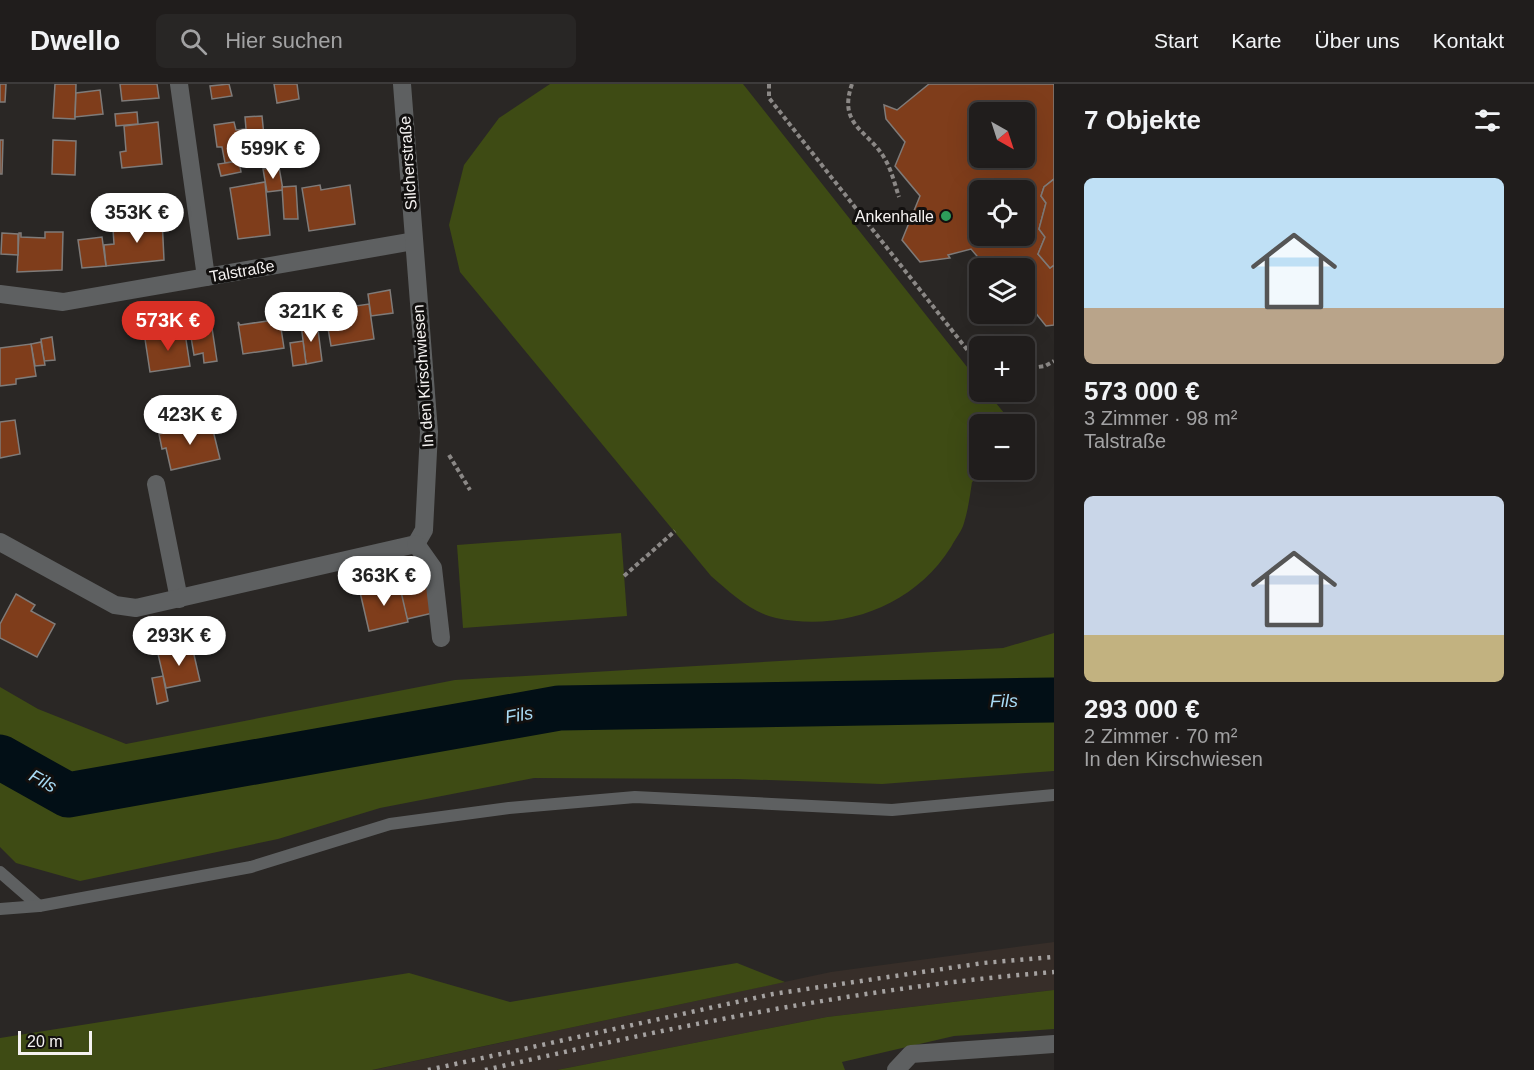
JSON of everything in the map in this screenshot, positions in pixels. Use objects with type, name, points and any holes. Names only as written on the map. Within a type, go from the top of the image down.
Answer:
[{"type":"street","points":[[179,84],[206,277]]},
{"type":"street","name":"Silcherstraße","points":[[402,84],[414,241]]},
{"type":"street","name":"Talstraße","points":[[0,294],[63,302],[414,241]]},
{"type":"street","name":"In den Kirschwiesen","points":[[414,241],[429,432],[424,530],[416,544]]},
{"type":"street","points":[[156,484],[179,599]]},
{"type":"street","points":[[0,542],[115,605],[136,608],[416,544],[433,568],[441,638]]},
{"type":"street","points":[[896,1070],[911,1054],[1054,1044]]},
{"type":"lane","points":[[0,909],[39,906],[251,867],[390,824],[509,808],[635,797],[892,810],[1054,795]]},
{"type":"lane","points":[[0,872],[39,906]]},
{"type":"path","points":[[770,84],[770,98],[969,352]]},
{"type":"path","points":[[852,84],[847,107],[858,130],[886,160],[899,197]]},
{"type":"path","points":[[1035,367],[1045,366],[1054,361]]},
{"type":"path","points":[[624,576],[675,531]]},
{"type":"shaded area","points":[[1054,942],[1054,990],[827,1017],[557,1070],[373,1070],[831,972]]},
{"type":"green space","points":[[550,84],[743,84],[969,369],[969,402],[995,402],[1005,414],[969,414],[969,480],[975,480],[972,482],[963,526],[936,568],[897,599],[875,610],[826,621],[801,621],[767,615],[741,601],[711,576],[460,272],[449,225],[464,165],[499,118]]},
{"type":"green space","points":[[621,533],[627,616],[463,628],[457,545]]},
{"type":"green space","points":[[1054,633],[1054,771],[882,784],[737,779],[534,778],[380,808],[278,839],[80,881],[16,863],[0,847],[0,687],[38,709],[126,744],[455,680],[1003,648]]},
{"type":"green space","points":[[737,963],[785,982],[372,1070],[0,1070],[0,1038],[409,973],[510,1002]]},
{"type":"green space","points":[[1054,990],[1054,1029],[954,1036],[842,1062],[845,1070],[557,1070],[827,1017]]},
{"type":"building","points":[[0,84],[6,84],[5,102],[0,102]]},
{"type":"building","points":[[55,84],[76,84],[75,119],[53,118]]},
{"type":"building","points":[[120,84],[157,84],[159,98],[122,101]]},
{"type":"building","points":[[229,84],[232,96],[212,99],[210,86]]},
{"type":"building","points":[[274,84],[297,84],[299,99],[277,103]]},
{"type":"building","name":"Ankenhalle","points":[[929,84],[1054,84],[1054,179],[1044,187],[1041,196],[1046,203],[1039,229],[1045,237],[1038,254],[1050,268],[1054,265],[1054,325],[1046,326],[1035,312],[1035,258],[979,258],[971,249],[948,255],[950,258],[920,262],[902,240],[920,196],[895,166],[905,142],[886,119],[884,105],[897,110]]},
{"type":"building","points":[[100,90],[103,114],[75,117],[76,93]]},
{"type":"building","points":[[137,112],[138,124],[116,126],[115,114]]},
{"type":"building","points":[[262,116],[266,156],[225,163],[222,147],[217,147],[214,125],[234,122],[236,130],[246,129],[245,117]]},
{"type":"building","points":[[158,122],[162,164],[122,168],[120,152],[126,151],[124,126]]},
{"type":"building","points":[[0,140],[3,140],[2,174],[0,174]]},
{"type":"building","points":[[53,140],[76,141],[75,175],[52,174]]},
{"type":"building","points":[[239,161],[241,172],[221,176],[218,164]]},
{"type":"building","points":[[279,167],[283,190],[267,192],[263,169]]},
{"type":"building","points":[[1054,179],[1054,265],[1050,268],[1038,254],[1045,237],[1039,229],[1046,203],[1041,196],[1044,187]]},
{"type":"building","points":[[265,182],[270,235],[238,239],[230,188]]},
{"type":"building","points":[[320,185],[321,190],[350,185],[355,224],[309,231],[302,188]]},
{"type":"building","points":[[296,186],[298,219],[284,219],[282,187]]},
{"type":"building","points":[[162,218],[164,260],[106,266],[104,245],[114,244],[113,229],[143,226],[142,220]]},
{"type":"building","points":[[45,232],[63,232],[62,270],[17,272],[19,233],[21,237],[45,238]]},
{"type":"building","points":[[2,233],[18,234],[18,255],[1,254]]},
{"type":"building","points":[[102,237],[106,266],[82,268],[78,240]]},
{"type":"building","points":[[390,290],[393,313],[371,316],[368,294]]},
{"type":"building","points":[[341,303],[342,308],[369,304],[374,339],[331,346],[324,305]]},
{"type":"building","points":[[279,315],[284,348],[243,354],[238,322],[240,325],[267,321],[267,317]]},
{"type":"building","points":[[317,322],[322,361],[306,364],[301,324]]},
{"type":"building","points":[[212,328],[217,361],[204,363],[203,353],[194,355],[190,331]]},
{"type":"building","points":[[185,333],[190,366],[150,372],[145,339]]},
{"type":"building","points":[[52,337],[55,360],[44,361],[41,339]]},
{"type":"building","points":[[303,341],[306,364],[293,366],[290,343]]},
{"type":"building","points":[[41,342],[45,365],[35,366],[31,344]]},
{"type":"building","points":[[31,344],[36,376],[16,379],[16,384],[0,386],[0,348]]},
{"type":"building","points":[[15,420],[20,454],[0,458],[0,422]]},
{"type":"building","points":[[211,422],[220,459],[171,470],[166,448],[162,449],[159,434]]},
{"type":"building","points":[[426,580],[433,613],[407,619],[399,586]]},
{"type":"building","points":[[399,583],[408,622],[369,631],[360,592]]},
{"type":"building","points":[[16,594],[35,605],[31,611],[55,624],[37,657],[0,638],[0,624]]},
{"type":"building","points":[[192,646],[200,681],[166,688],[158,654]]},
{"type":"building","points":[[163,676],[168,701],[157,704],[152,678]]},
{"type":"waterway","name":"Fils","points":[[0,757],[68,795],[559,708],[1054,700]]},
{"type":"railway","points":[[428,1070],[773,994],[983,963],[1054,957]]},
{"type":"railway","points":[[485,1070],[697,1024],[839,998],[1054,972]]},
{"type":"place","name":"Ankenhalle","points":[[946,216]]}]
